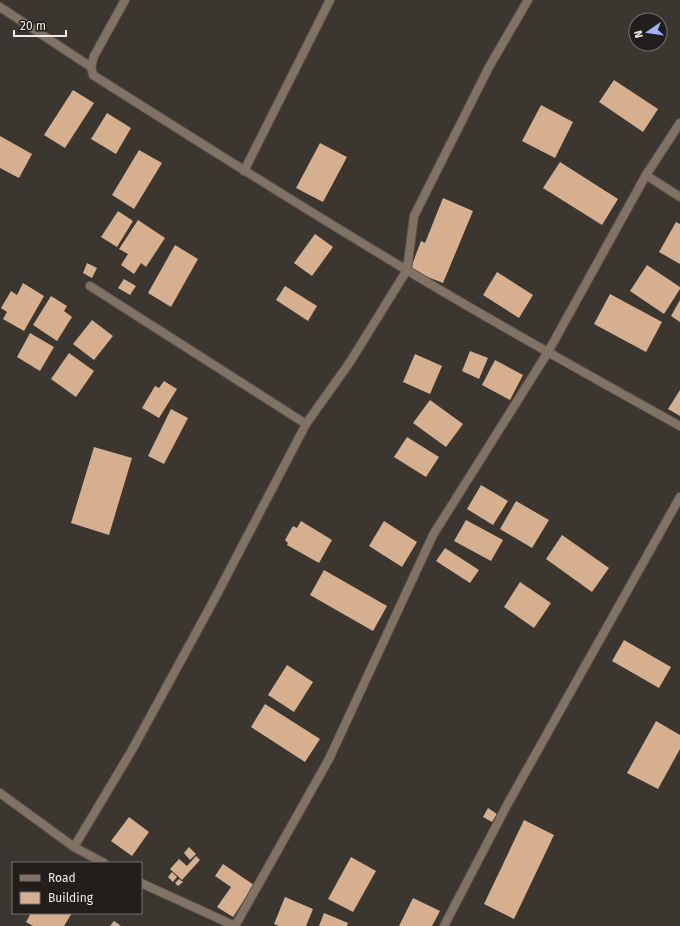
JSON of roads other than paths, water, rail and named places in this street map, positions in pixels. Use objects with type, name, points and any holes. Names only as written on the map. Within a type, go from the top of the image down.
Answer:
[{"type":"street","points":[[125,0],[94,56],[91,67],[93,75],[244,171],[407,270],[548,352],[680,426]]},
{"type":"street","points":[[244,171],[330,0]]},
{"type":"street","points":[[74,847],[132,750],[306,424],[350,362],[407,270],[414,216],[489,67],[528,0]]},
{"type":"street","points":[[0,7],[91,67]]},
{"type":"street","points":[[142,883],[235,926],[329,759],[433,534],[548,352],[646,176],[680,123]]},
{"type":"street","points":[[646,176],[680,197]]},
{"type":"street","points":[[90,286],[306,424]]},
{"type":"street","points":[[444,926],[507,805],[680,497]]},
{"type":"street","points":[[0,793],[74,847],[102,862]]}]
